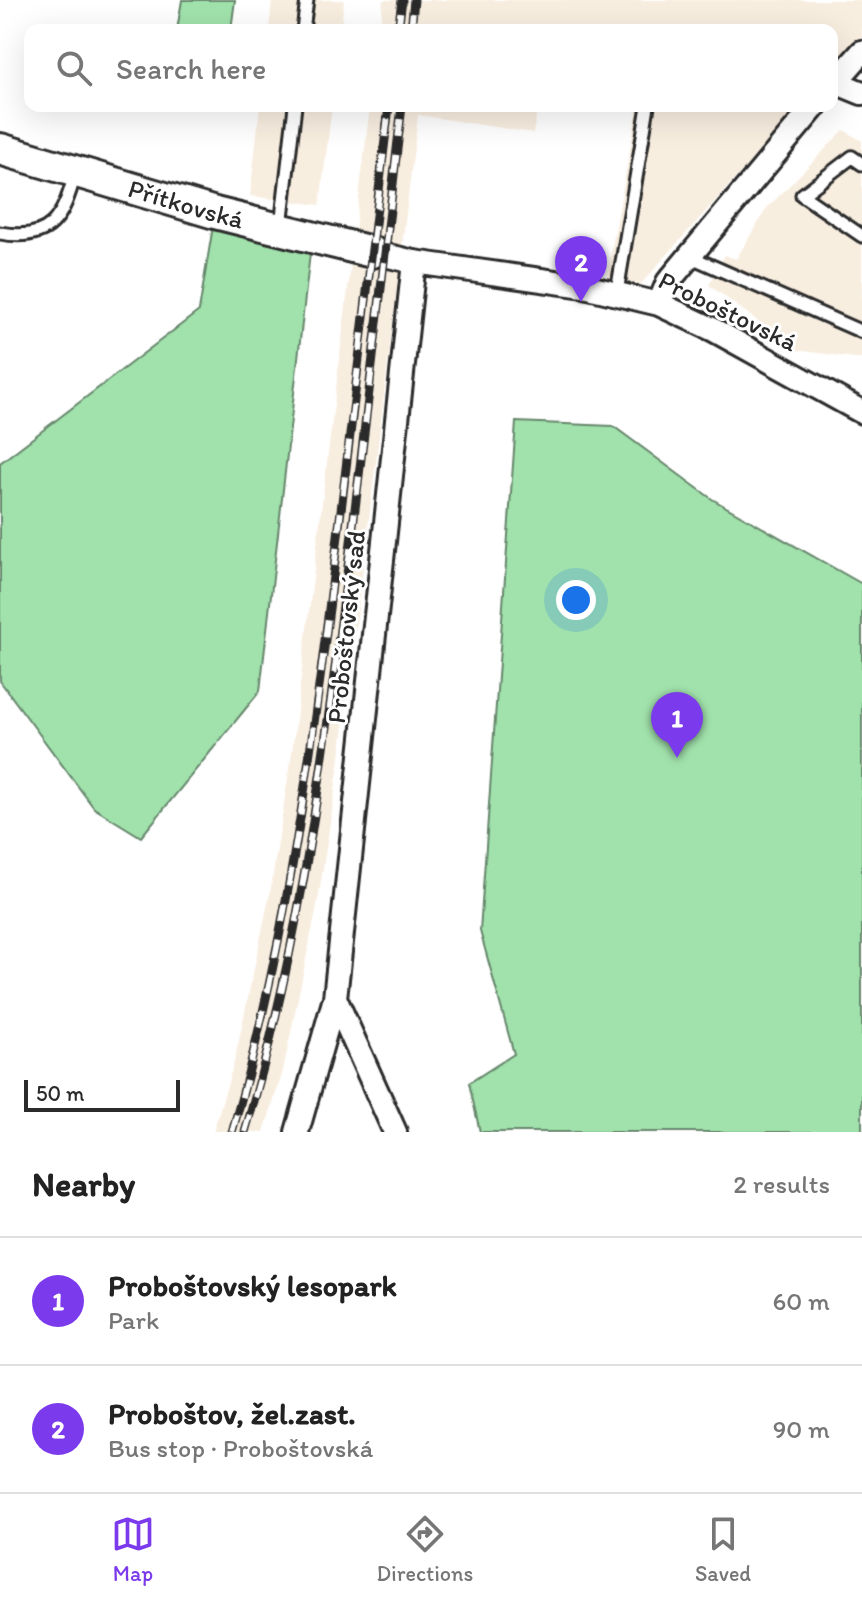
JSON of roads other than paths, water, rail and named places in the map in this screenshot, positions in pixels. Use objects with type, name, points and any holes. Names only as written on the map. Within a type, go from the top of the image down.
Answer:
[{"type":"street","points":[[838,78],[862,52]]},
{"type":"street","points":[[838,86],[862,93]]},
{"type":"street","points":[[659,304],[668,282],[810,112]]},
{"type":"street","name":"Přítkovská","points":[[0,149],[281,230],[372,252]]},
{"type":"street","name":"Proboštovská","points":[[372,252],[414,262],[617,292],[659,304],[712,329],[862,412]]},
{"type":"street","name":"Proboštovský sad","points":[[297,1132],[335,998],[414,262]]},
{"type":"street","points":[[335,998],[395,1132]]},
{"type":"lane","points":[[304,24],[307,0]]},
{"type":"lane","points":[[281,230],[294,112]]},
{"type":"lane","points":[[617,292],[647,112]]},
{"type":"lane","points":[[862,164],[852,157],[802,195],[862,236]]},
{"type":"lane","points":[[0,233],[22,237],[53,225],[66,206],[76,173]]},
{"type":"lane","points":[[689,256],[862,332]]},
{"type":"railway","points":[[399,24],[402,0]]},
{"type":"railway","points":[[412,24],[414,0]]},
{"type":"railway","points":[[232,1132],[269,987],[308,766],[388,112]]},
{"type":"railway","points":[[245,1132],[292,943],[314,815],[349,558],[401,112]]},
{"type":"place","name":"Proboštov, žel.zast.","points":[[581,302]]},
{"type":"place","name":"Proboštovský lesopark","points":[[677,758]]}]
